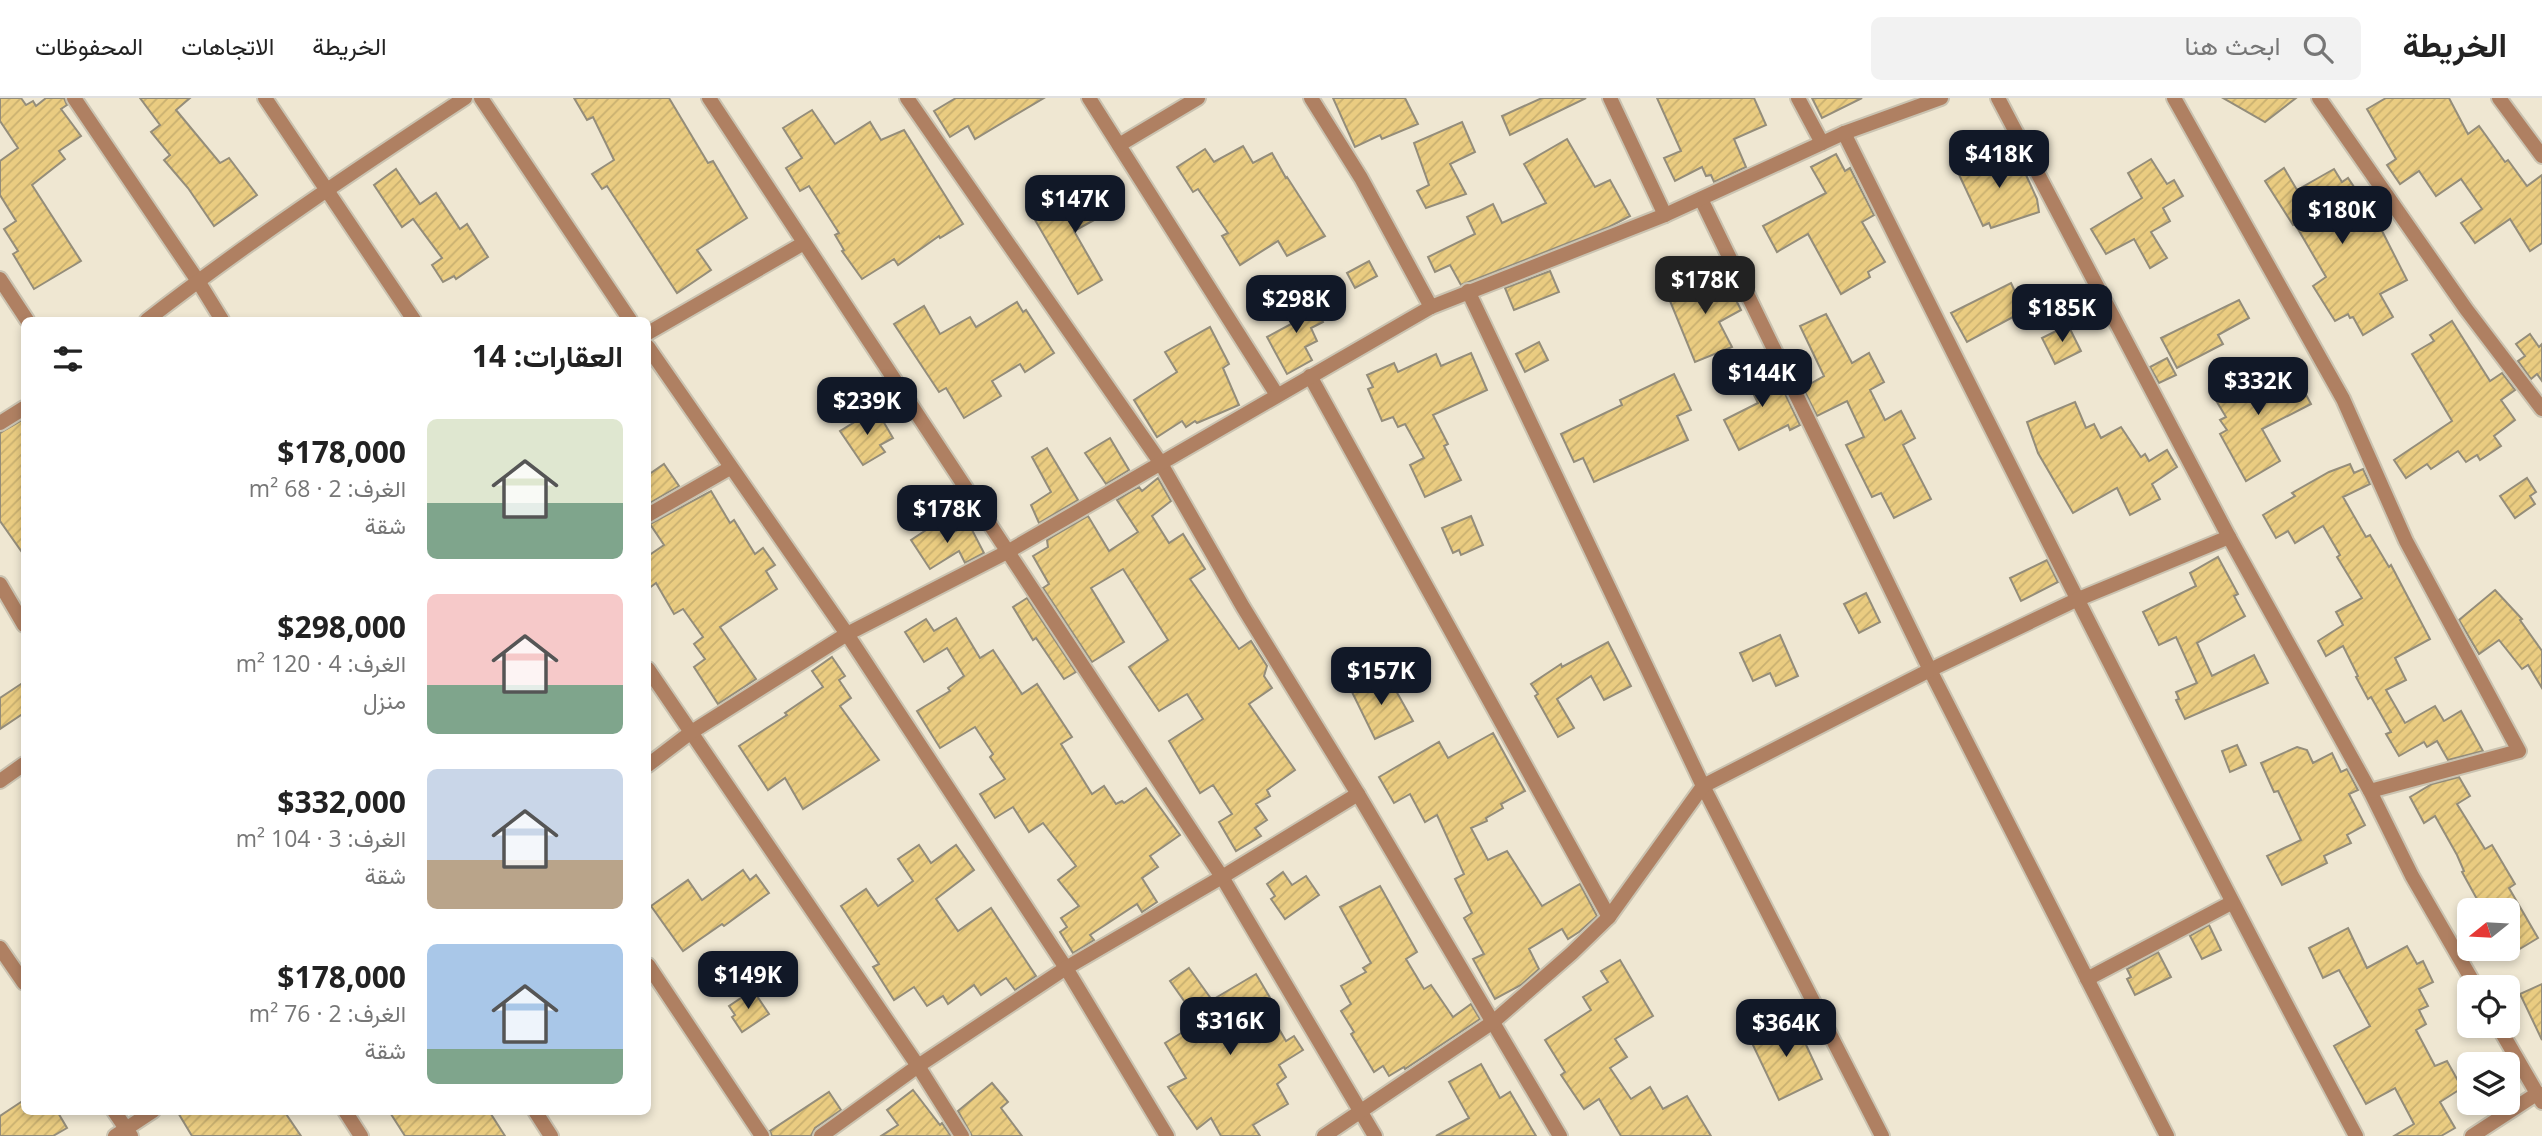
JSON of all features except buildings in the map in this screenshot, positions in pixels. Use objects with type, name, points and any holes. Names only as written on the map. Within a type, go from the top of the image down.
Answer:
[{"type":"street","points":[[74,98],[220,317]]},
{"type":"street","points":[[265,98],[412,317]]},
{"type":"street","points":[[151,317],[325,190],[465,98]]},
{"type":"street","points":[[481,98],[628,317]]},
{"type":"street","points":[[709,98],[1222,877],[1375,1136]]},
{"type":"street","points":[[907,98],[1160,462],[1243,607],[1358,794],[1560,1136]]},
{"type":"street","points":[[1090,98],[1277,395]]},
{"type":"street","points":[[1119,145],[1198,98]]},
{"type":"street","points":[[1311,98],[1361,178],[1431,307]]},
{"type":"street","points":[[1610,98],[1665,215]]},
{"type":"street","points":[[1798,98],[1822,143]]},
{"type":"street","points":[[651,763],[690,733],[847,634],[1009,551],[1431,307],[1665,215],[1844,133],[1941,98]]},
{"type":"street","points":[[1998,98],[2229,537],[2370,791],[2412,876],[2469,975]]},
{"type":"street","points":[[2174,98],[2343,399],[2406,541],[2519,751],[2370,791]]},
{"type":"street","points":[[2320,98],[2466,309],[2542,409]]},
{"type":"street","points":[[2499,98],[2542,156]]},
{"type":"street","points":[[1844,133],[2076,600],[2231,903],[2356,1136]]},
{"type":"street","points":[[1700,199],[1930,670],[2166,1136]]},
{"type":"street","points":[[651,331],[804,243]]},
{"type":"street","points":[[0,279],[25,317]]},
{"type":"street","points":[[1468,292],[1703,786],[1882,1136]]},
{"type":"street","points":[[651,351],[847,634],[1066,968],[1167,1136]]},
{"type":"street","points":[[1310,376],[1609,918]]},
{"type":"street","points":[[0,423],[21,410]]},
{"type":"street","points":[[651,513],[730,468]]},
{"type":"street","points":[[1324,1136],[1493,1022],[1609,918],[1703,786],[1930,670],[2076,600],[2229,537]]},
{"type":"street","points":[[0,584],[21,620]]},
{"type":"street","points":[[651,674],[918,1066],[962,1136]]},
{"type":"street","points":[[0,781],[21,766]]},
{"type":"street","points":[[821,1136],[918,1066],[1066,968],[1358,794]]},
{"type":"street","points":[[2087,979],[2231,903]]},
{"type":"street","points":[[0,948],[21,979]]},
{"type":"street","points":[[651,970],[762,1136]]},
{"type":"street","points":[[2472,1136],[2540,1098],[2505,1038]]},
{"type":"street","points":[[116,1115],[124,1133],[148,1115]]},
{"type":"street","points":[[348,1115],[361,1136]]},
{"type":"street","points":[[538,1115],[551,1136]]}]
